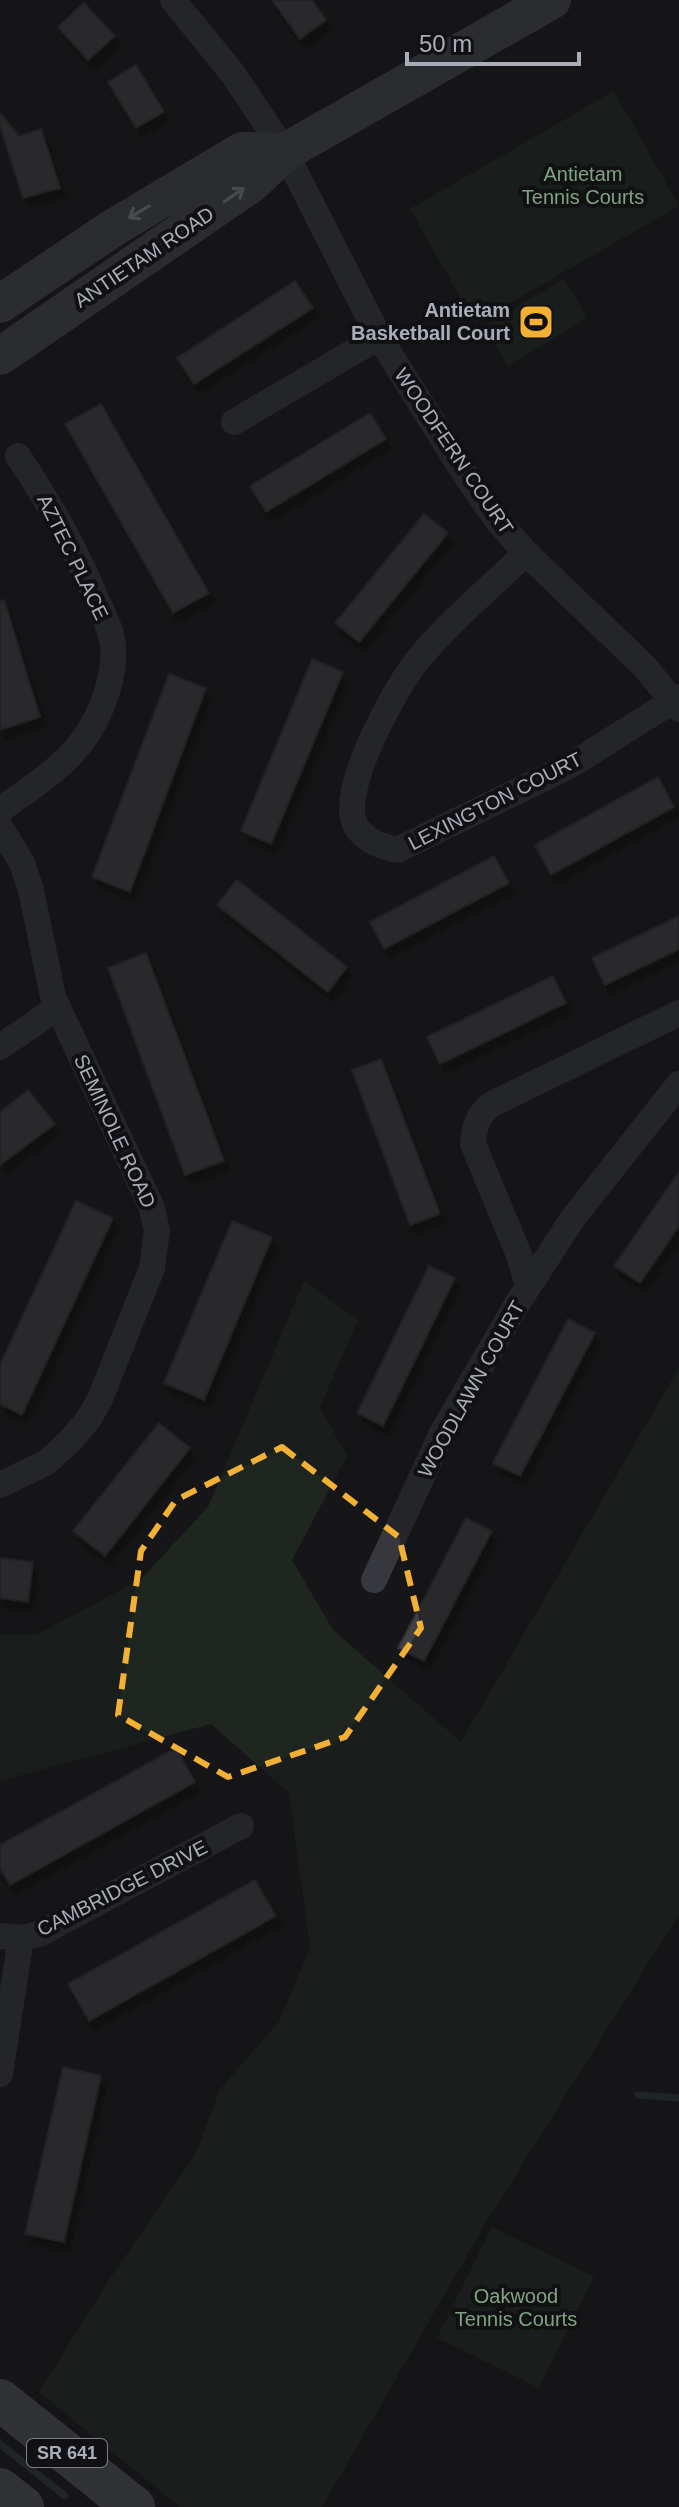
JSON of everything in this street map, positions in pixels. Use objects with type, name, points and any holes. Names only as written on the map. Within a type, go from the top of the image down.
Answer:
[{"type":"main road","name":"SR 641","points":[[0,2400],[134,2507]]},
{"type":"main road","points":[[0,2489],[23,2507]]},
{"type":"street","name":"WOODFERN COURT","points":[[173,0],[233,74],[285,152],[379,337],[497,520],[526,553],[611,631],[677,702]]},
{"type":"street","name":"ANTIETAM ROAD","points":[[0,356],[251,184],[285,152],[552,0]]},
{"type":"street","name":"ANTIETAM ROAD","points":[[0,304],[113,228],[242,151],[285,152]]},
{"type":"street","points":[[234,422],[379,337]]},
{"type":"street","name":"AZTEC PLACE","points":[[0,810],[60,765],[80,744],[96,720],[107,694],[112,665],[112,637],[86,574],[68,537],[18,456]]},
{"type":"street","name":"LEXINGTON COURT","points":[[526,553],[419,657],[397,690],[375,732],[354,792],[354,823],[365,836],[380,846],[397,850],[571,765],[677,702]]},
{"type":"street","name":"SEMINOLE ROAD","points":[[0,827],[22,863],[31,890],[58,1007],[152,1208],[157,1231],[155,1255],[100,1399],[88,1420],[47,1462],[0,1485]]},
{"type":"street","points":[[0,1047],[58,1007]]},
{"type":"street","name":"WOODLAWN COURT","points":[[528,1286],[519,1255],[473,1144],[474,1129],[481,1113],[492,1104],[679,1013]]},
{"type":"street","name":"WOODLAWN COURT","points":[[374,1580],[443,1431],[528,1286],[573,1218],[679,1084]]},
{"type":"street","name":"CAMBRIDGE DRIVE","points":[[10,1937],[39,1934],[241,1826]]},
{"type":"street","points":[[0,2074],[10,1937]]},
{"type":"highlighted area","points":[[282,1447],[399,1537],[421,1628],[345,1737],[228,1777],[118,1715],[141,1551],[176,1500]]},
{"type":"green space","name":"Antietam Tennis Courts","points":[[614,91],[679,206],[475,323],[410,209]]},
{"type":"green space","name":"Antietam Basketball Court","points":[[564,279],[587,318],[508,366],[484,326]]},
{"type":"green space","points":[[304,1281],[358,1320],[320,1407],[347,1456],[292,1560],[333,1630],[461,1742],[679,1368],[679,1914],[484,2226],[322,2507],[180,2507],[39,2392],[109,2280],[196,2153],[220,2089],[279,2022],[310,1948],[289,1793],[211,1724],[0,1781],[0,1635],[36,1635],[140,1580],[208,1507]]},
{"type":"green space","name":"Oakwood Tennis Courts","points":[[492,2227],[594,2277],[539,2388],[437,2338]]},
{"type":"building","points":[[272,0],[312,0],[326,20],[300,39]]},
{"type":"building","points":[[84,3],[115,36],[88,60],[58,27]]},
{"type":"building","points":[[136,65],[164,112],[136,128],[108,82]]},
{"type":"building","points":[[0,113],[19,136],[41,129],[60,188],[23,198],[0,126]]},
{"type":"building","points":[[295,281],[313,308],[194,384],[177,358]]},
{"type":"building","points":[[101,404],[209,593],[173,613],[65,424]]},
{"type":"building","points":[[370,413],[386,439],[266,512],[250,486]]},
{"type":"building","points":[[424,514],[448,533],[359,642],[335,623]]},
{"type":"building","points":[[4,600],[40,717],[0,730],[0,601]]},
{"type":"building","points":[[312,659],[343,672],[271,844],[241,831]]},
{"type":"building","points":[[169,674],[206,688],[130,892],[92,877]]},
{"type":"building","points":[[658,777],[674,807],[551,875],[535,845]]},
{"type":"building","points":[[494,856],[509,883],[384,949],[370,922]]},
{"type":"building","points":[[237,880],[347,967],[328,992],[217,905]]},
{"type":"building","points":[[679,916],[679,949],[605,985],[592,958]]},
{"type":"building","points":[[146,953],[224,1161],[185,1175],[108,968]]},
{"type":"building","points":[[553,976],[566,1003],[440,1064],[427,1037]]},
{"type":"building","points":[[381,1059],[440,1214],[410,1225],[352,1070]]},
{"type":"building","points":[[28,1090],[55,1124],[0,1165],[0,1112]]},
{"type":"building","points":[[679,1172],[679,1226],[640,1283],[614,1266]]},
{"type":"building","points":[[76,1201],[113,1218],[22,1415],[0,1404],[0,1365]]},
{"type":"building","points":[[232,1221],[272,1237],[204,1400],[164,1383]]},
{"type":"building","points":[[429,1266],[455,1278],[383,1426],[357,1413]]},
{"type":"building","points":[[568,1319],[595,1333],[520,1476],[493,1463]]},
{"type":"building","points":[[159,1423],[190,1448],[105,1556],[73,1531]]},
{"type":"building","points":[[466,1518],[492,1531],[424,1661],[398,1648]]},
{"type":"building","points":[[0,1558],[33,1562],[28,1602],[0,1598]]},
{"type":"building","points":[[176,1748],[195,1782],[10,1885],[0,1868],[0,1845]]},
{"type":"building","points":[[255,1880],[276,1916],[89,2021],[68,1984]]},
{"type":"building","points":[[63,2067],[101,2076],[64,2242],[25,2234]]},
{"type":"waterway","points":[[638,2095],[679,2098]]},
{"type":"waterway","points":[[0,2444],[65,2496]]},
{"type":"place","name":"Antietam Basketball Court","points":[[536,322]]}]
